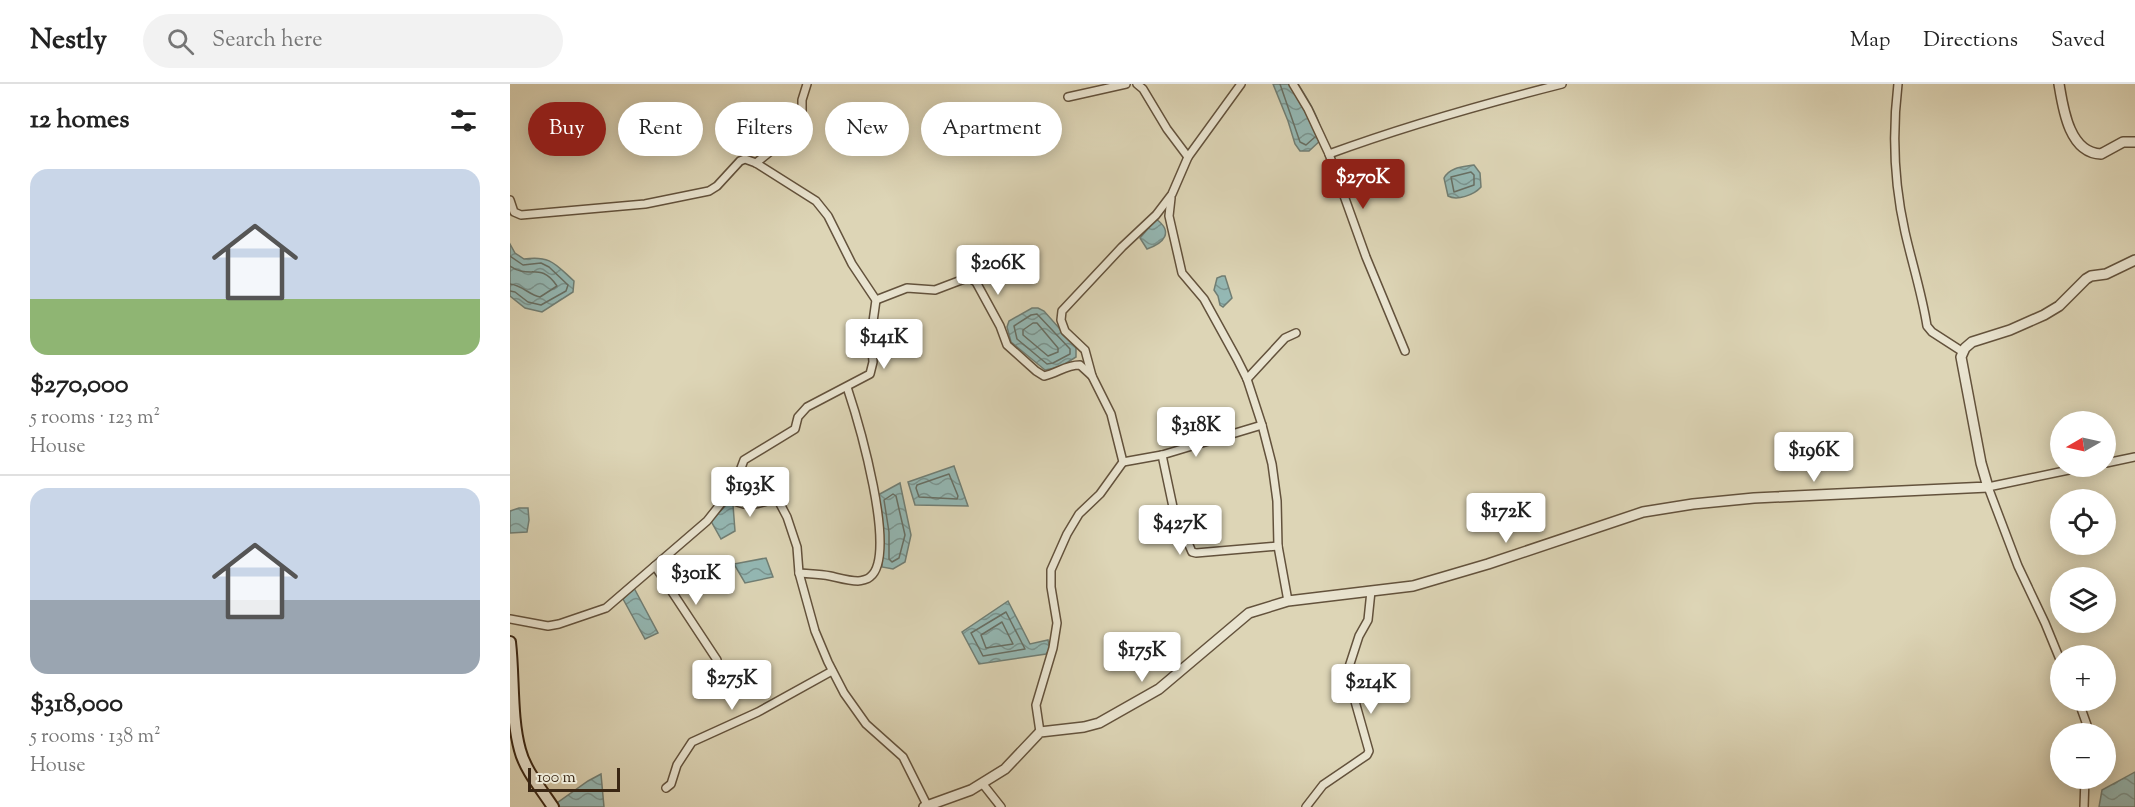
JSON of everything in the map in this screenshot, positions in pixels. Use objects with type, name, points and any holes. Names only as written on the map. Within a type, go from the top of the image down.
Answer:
[{"type":"main road","points":[[510,642],[514,722],[520,752],[554,807]]},
{"type":"street","points":[[756,163],[798,130],[802,99],[807,84]]},
{"type":"street","points":[[1068,97],[1126,84]]},
{"type":"street","points":[[1137,84],[1188,157]]},
{"type":"street","points":[[1241,84],[1188,157],[1172,194],[1168,216],[1182,273],[1204,299],[1247,379],[1262,425],[1272,464],[1277,501],[1278,546],[1288,601]]},
{"type":"street","points":[[1293,84],[1308,109],[1329,154],[1366,256],[1405,351]]},
{"type":"street","points":[[1329,154],[1415,124],[1562,84]]},
{"type":"street","points":[[1898,84],[1893,123],[1896,182],[1905,233],[1915,267],[1927,326],[1932,332],[1963,352]]},
{"type":"street","points":[[2059,84],[2063,111],[2080,145],[2086,150],[2101,154],[2123,142],[2135,142]]},
{"type":"street","points":[[510,200],[514,212],[521,215],[645,204],[708,191],[717,186],[744,159],[756,163],[816,201],[828,216],[852,264],[876,300],[871,336],[873,362],[870,374],[807,407],[798,417],[795,429],[744,460],[726,497],[707,521],[606,608],[548,626],[510,619]]},
{"type":"street","points":[[1124,462],[1111,414],[1092,376],[1085,350],[1065,331],[1061,320],[1062,311],[1122,247],[1156,215],[1172,194]]},
{"type":"street","points":[[2054,645],[2018,566],[1988,488],[1981,463],[1961,357],[1972,342],[2010,330],[2044,315],[2059,306],[2086,279],[2106,274],[2135,260]]},
{"type":"street","points":[[876,300],[907,288],[935,290],[964,279],[971,279],[976,282],[992,310],[1007,345],[1036,371],[1044,376],[1053,374],[1068,365],[1080,365],[1092,376]]},
{"type":"street","points":[[1247,379],[1285,338],[1296,333]]},
{"type":"street","points":[[799,573],[859,581],[870,577],[878,568],[880,552],[877,507],[858,421],[847,387]]},
{"type":"street","points":[[1040,732],[1036,705],[1053,648],[1057,623],[1051,587],[1051,570],[1079,514],[1100,494],[1124,462],[1162,455],[1262,425]]},
{"type":"street","points":[[1162,455],[1173,507],[1192,552],[1278,546]]},
{"type":"street","points":[[2116,461],[2135,457]]},
{"type":"street","points":[[726,497],[742,505],[750,506],[777,498],[787,517],[796,547],[799,573],[815,631],[832,671],[866,724],[903,757],[926,806],[970,790],[1005,769],[1040,732],[1099,723],[1159,689],[1249,613],[1288,601],[1413,586],[1488,564],[1643,512],[1754,498],[1988,488],[2050,474]]},
{"type":"street","points":[[655,566],[717,660]]},
{"type":"street","points":[[1306,807],[1323,785],[1367,755],[1368,751],[1347,673],[1359,636],[1368,620],[1371,591]]},
{"type":"street","points":[[666,788],[671,784],[677,765],[692,742],[758,712],[832,671]]},
{"type":"street","points":[[982,783],[1001,807]]},
{"type":"street","points":[[2084,807],[2085,789]]},
{"type":"water","points":[[1273,84],[1298,84],[1310,103],[1320,126],[1322,139],[1309,151],[1300,151],[1295,144]]},
{"type":"water","points":[[1474,165],[1480,173],[1481,187],[1465,196],[1456,198],[1448,196],[1444,178],[1447,174],[1457,168]]},
{"type":"water","points":[[1156,219],[1165,228],[1165,237],[1158,244],[1147,249],[1140,238]]},
{"type":"water","points":[[510,244],[515,253],[524,259],[541,258],[557,266],[574,281],[573,292],[542,312],[525,308],[510,296]]},
{"type":"water","points":[[1225,276],[1232,298],[1223,307],[1214,290],[1217,278]]},
{"type":"water","points":[[1032,308],[1044,311],[1076,347],[1076,357],[1060,367],[1045,370],[1011,342],[1007,327],[1009,321]]},
{"type":"water","points":[[954,466],[968,506],[915,505],[908,482]]},
{"type":"water","points":[[900,483],[911,535],[905,562],[893,569],[882,567],[883,532],[878,495]]},
{"type":"water","points":[[729,502],[733,505],[735,531],[721,539],[711,521]]},
{"type":"water","points":[[528,508],[527,532],[510,533],[510,511]]},
{"type":"water","points":[[766,558],[773,577],[745,583],[734,564]]},
{"type":"water","points":[[634,588],[658,633],[645,639],[623,599]]},
{"type":"water","points":[[1008,601],[1030,644],[1048,640],[1050,649],[1046,654],[979,664],[962,632]]},
{"type":"water","points":[[2135,772],[2135,807],[2099,807],[2102,790],[2116,789],[2116,782]]},
{"type":"water","points":[[601,774],[604,807],[560,807],[557,803],[588,781]]}]
